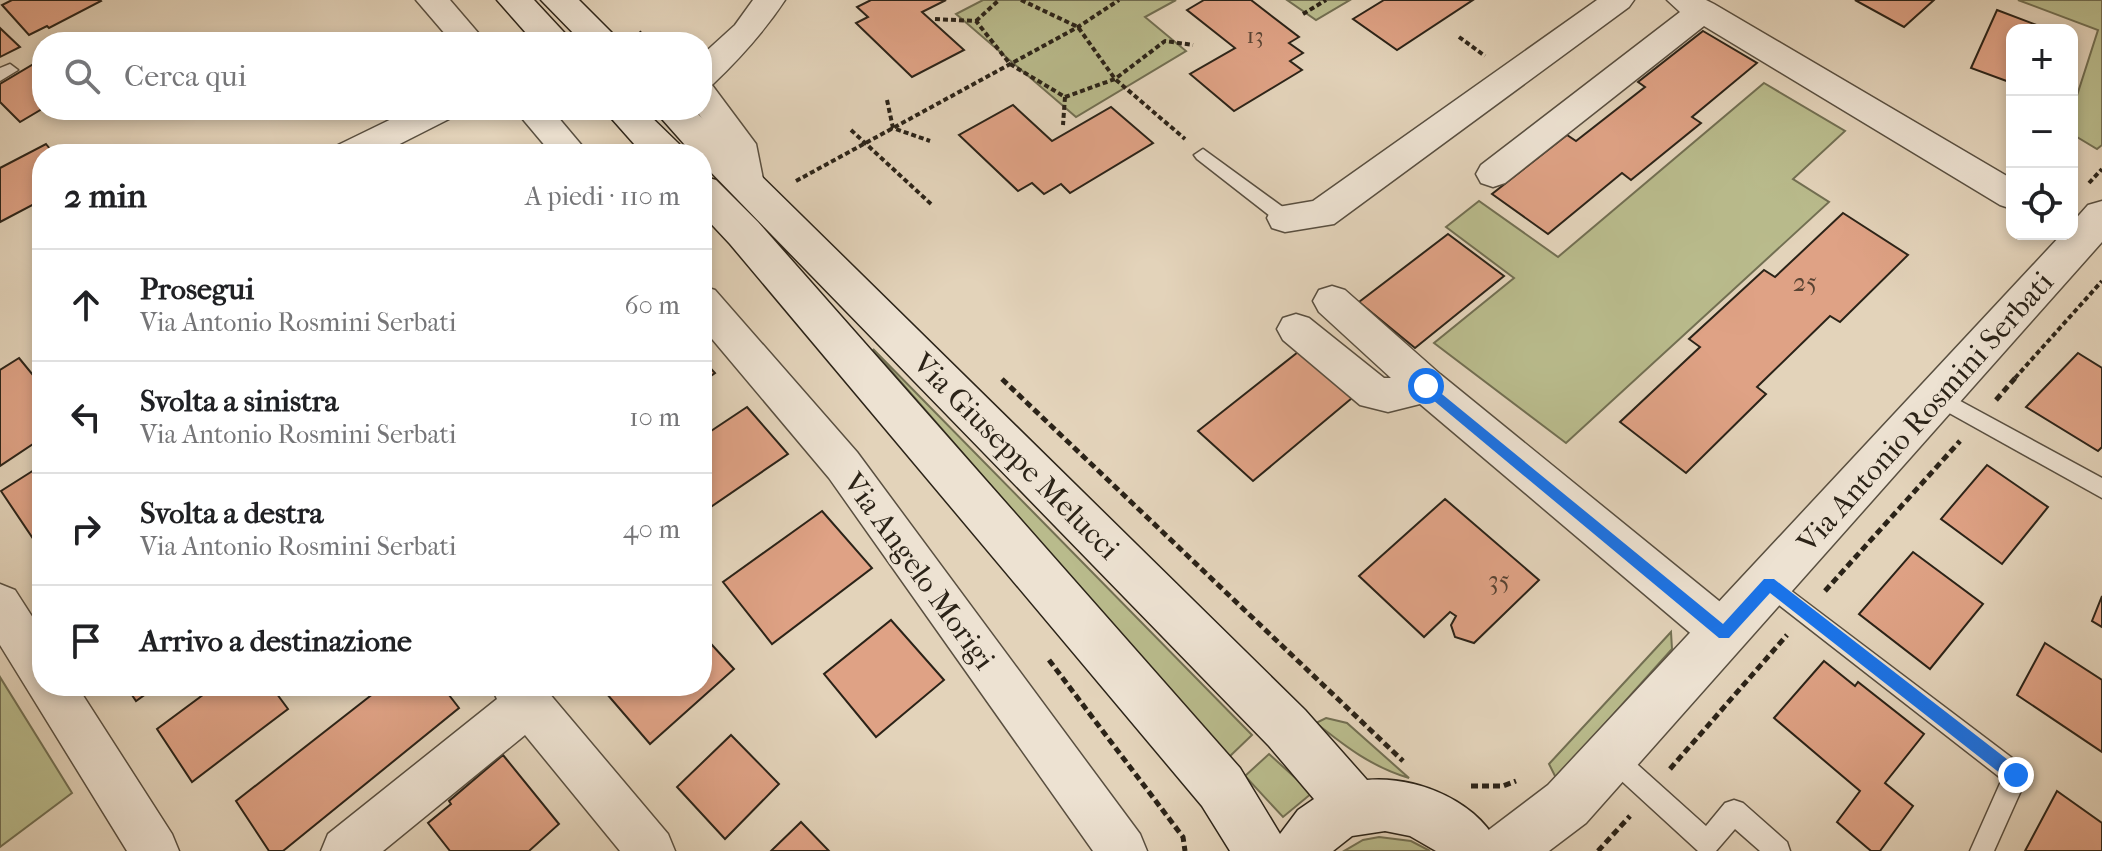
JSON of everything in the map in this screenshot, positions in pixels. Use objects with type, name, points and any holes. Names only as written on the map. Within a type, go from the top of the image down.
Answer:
[{"type":"main road","points":[[514,0],[545,32]]},
{"type":"main road","points":[[558,0],[592,32]]},
{"type":"main road","points":[[632,120],[656,144]]},
{"type":"main road","name":"Via Giuseppe Melucci","points":[[686,120],[767,177],[1287,728],[1356,807]]},
{"type":"main road","name":"Via Giuseppe Melucci","points":[[712,200],[744,233],[1221,787],[1260,851]]},
{"type":"main road","name":"Via Antonio Rosmini Serbati","points":[[1505,851],[1567,804],[1769,584],[1959,409],[2089,232]]},
{"type":"main road","points":[[1300,851],[1308,838],[1329,818],[1356,807],[1384,803],[1412,808],[1440,821],[1474,851]]},
{"type":"street","points":[[432,0],[461,32]]},
{"type":"street","points":[[712,60],[746,33],[769,0]]},
{"type":"street","points":[[1285,218],[1321,214],[1618,0]]},
{"type":"street","points":[[1493,174],[1693,6],[2006,192]]},
{"type":"street","points":[[712,108],[767,177]]},
{"type":"street","points":[[370,144],[419,120]]},
{"type":"street","points":[[541,120],[563,144]]},
{"type":"street","points":[[1332,301],[1426,386],[1724,633]]},
{"type":"street","name":"Via Angelo Morigi","points":[[712,313],[843,465],[1123,851]]},
{"type":"street","points":[[1296,329],[1374,393],[1388,395],[1426,386]]},
{"type":"street","points":[[0,605],[32,656]]},
{"type":"street","points":[[57,696],[155,851]]},
{"type":"street","points":[[345,851],[519,696]]},
{"type":"street","points":[[523,696],[651,851]]},
{"type":"lane","points":[[1203,155],[1285,218]]},
{"type":"lane","points":[[1959,409],[2102,489]]},
{"type":"lane","points":[[1769,584],[2016,775],[1982,851]]},
{"type":"lane","points":[[1611,756],[1707,843],[1734,812],[1778,851]]},
{"type":"path","points":[[935,19],[976,21],[999,0]]},
{"type":"path","points":[[1021,0],[1078,27],[1115,79],[1203,155]]},
{"type":"path","points":[[796,181],[1078,27],[1119,0]]},
{"type":"path","points":[[1303,14],[1326,0]]},
{"type":"path","points":[[976,21],[1010,64],[1065,97]]},
{"type":"path","points":[[1065,97],[1115,79],[1165,41],[1193,45]]},
{"type":"path","points":[[1063,125],[1065,97]]},
{"type":"path","points":[[887,100],[893,128]]},
{"type":"path","points":[[893,128],[930,141]]},
{"type":"path","points":[[851,130],[931,204]]},
{"type":"path","points":[[767,177],[796,181],[808,192]]},
{"type":"path","points":[[1598,851],[1806,613],[1959,409],[2102,281]]},
{"type":"path","points":[[991,368],[1333,697],[1406,763]]},
{"type":"path","points":[[1465,786],[1503,786],[1526,777]]},
{"type":"green space","points":[[983,0],[1176,0],[1145,17],[1186,51],[1076,117],[956,14]]},
{"type":"green space","points":[[1287,0],[1350,0],[1316,20]]},
{"type":"green space","points":[[2018,0],[2102,0],[2102,145],[2097,149],[2078,138],[2078,92],[2098,30]]},
{"type":"green space","points":[[1764,83],[1845,131],[1793,179],[1829,202],[1566,443],[1434,343],[1514,278],[1446,227],[1479,201],[1558,257]]},
{"type":"green space","points":[[874,351],[1252,735],[1228,758]]},
{"type":"green space","points":[[1671,632],[1672,649],[1556,778],[1549,764]]},
{"type":"green space","points":[[0,677],[72,793],[0,847]]},
{"type":"green space","points":[[1326,718],[1347,723],[1409,778],[1371,762],[1316,723]]},
{"type":"green space","points":[[1269,754],[1312,793],[1283,817],[1245,776]]},
{"type":"green space","points":[[1379,837],[1411,841],[1430,851],[1344,851],[1363,840]]},
{"type":"building","points":[[12,0],[101,1],[29,35],[2,5]]},
{"type":"building","points":[[871,0],[946,0],[922,12],[964,50],[912,77],[856,23],[868,17],[857,7]]},
{"type":"building","points":[[1204,0],[1251,0],[1299,37],[1289,43],[1303,53],[1290,61],[1302,70],[1234,111],[1190,74],[1235,48],[1187,10]]},
{"type":"building","points":[[1384,0],[1473,0],[1397,50],[1353,19]]},
{"type":"building","points":[[1855,0],[1934,0],[1904,27]]},
{"type":"building","points":[[1997,10],[2034,24],[2006,24],[2006,81],[1971,68]]},
{"type":"building","points":[[0,28],[20,47],[0,57]]},
{"type":"building","points":[[1703,31],[1757,63],[1692,117],[1701,123],[1631,180],[1622,173],[1548,234],[1492,194],[1567,135],[1576,141],[1645,87],[1638,82]]},
{"type":"building","points":[[32,65],[32,115],[20,122],[0,102],[0,84]]},
{"type":"building","points":[[1013,105],[1052,141],[1111,107],[1153,143],[1070,193],[1061,184],[1044,194],[1032,183],[1018,191],[959,135]]},
{"type":"building","points":[[32,151],[32,205],[0,222],[0,168]]},
{"type":"building","points":[[1843,213],[1908,255],[1840,322],[1830,316],[1757,387],[1766,394],[1686,473],[1620,422],[1700,347],[1689,339],[1764,270],[1775,277]]},
{"type":"building","points":[[1448,234],[1504,276],[1415,348],[1359,302]]},
{"type":"building","points":[[1298,352],[1352,398],[1253,481],[1198,431]]},
{"type":"building","points":[[2078,353],[2102,368],[2102,447],[2098,451],[2026,407]]},
{"type":"building","points":[[19,358],[32,374],[32,445],[0,466],[0,370]]},
{"type":"building","points":[[747,407],[788,454],[712,506],[712,430]]},
{"type":"building","points":[[1987,465],[2048,507],[2002,564],[1941,519]]},
{"type":"building","points":[[32,471],[32,537],[1,491]]},
{"type":"building","points":[[1445,499],[1539,580],[1474,643],[1455,637],[1451,625],[1456,616],[1450,612],[1424,637],[1359,576]]},
{"type":"building","points":[[822,511],[872,568],[772,644],[723,582]]},
{"type":"building","points":[[1913,552],[1983,604],[1930,669],[1859,614]]},
{"type":"building","points":[[2102,596],[2102,627],[2092,621]]},
{"type":"building","points":[[891,620],[944,680],[876,737],[824,674]]},
{"type":"building","points":[[2045,643],[2102,680],[2102,752],[2017,695]]},
{"type":"building","points":[[712,645],[734,669],[712,689]]},
{"type":"building","points":[[1824,661],[1855,686],[1858,682],[1924,734],[1885,783],[1913,806],[1880,851],[1871,851],[1837,822],[1860,791],[1774,718]]},
{"type":"building","points":[[202,696],[278,696],[288,709],[192,782],[157,729]]},
{"type":"building","points":[[370,696],[450,696],[459,708],[283,851],[269,851],[236,801]]},
{"type":"building","points":[[609,696],[704,696],[650,744]]},
{"type":"building","points":[[731,735],[779,784],[725,839],[677,787]]},
{"type":"building","points":[[503,755],[559,824],[529,851],[450,851],[428,823]]},
{"type":"building","points":[[2057,791],[2102,823],[2102,851],[2025,851]]},
{"type":"building","points":[[801,822],[829,851],[771,851]]},
{"type":"route","points":[[1426,386],[1724,633],[1769,584],[2016,775]]}]
